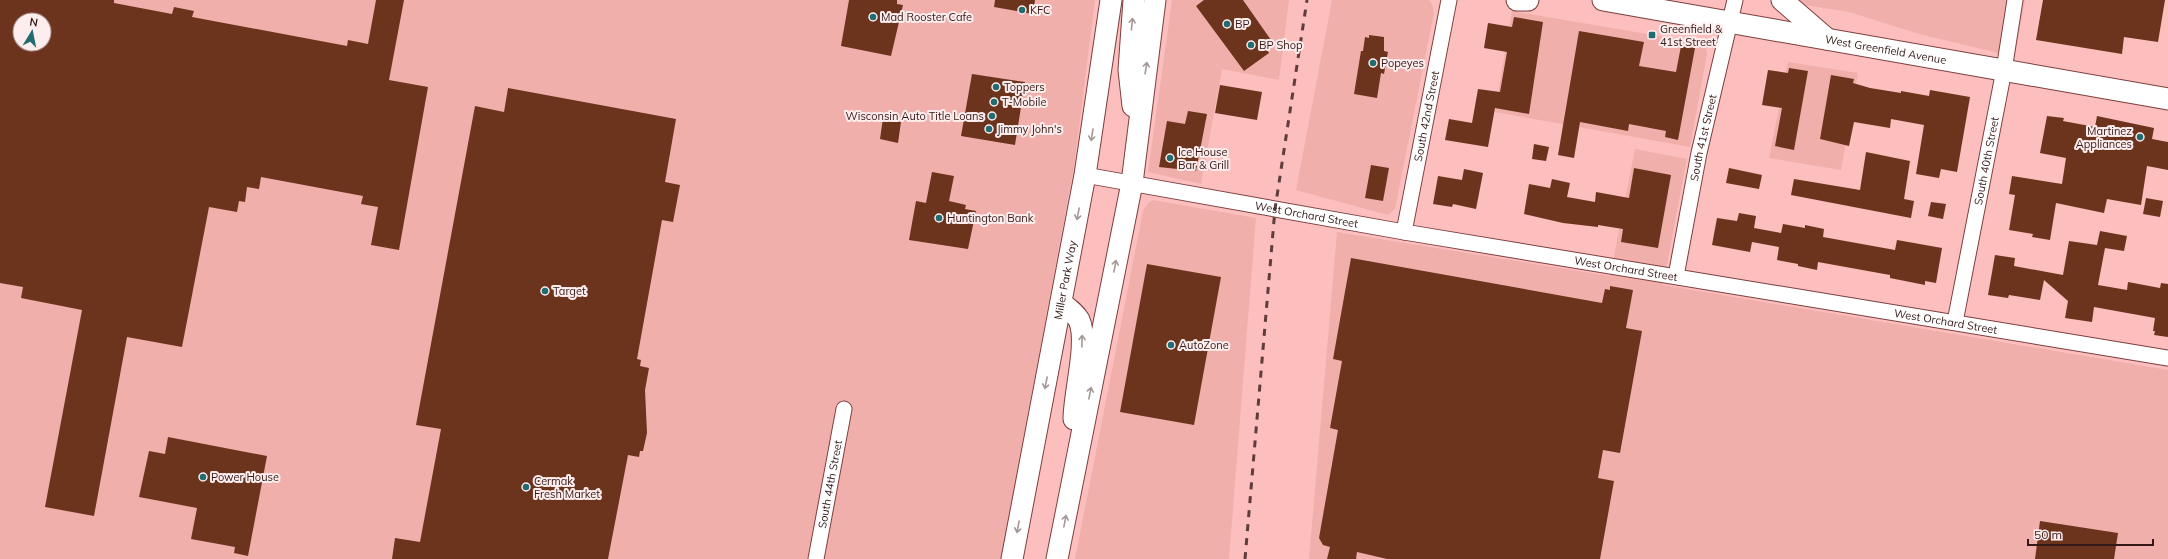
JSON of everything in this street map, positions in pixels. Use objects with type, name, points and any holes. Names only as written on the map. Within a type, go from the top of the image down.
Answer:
[{"type":"main road","name":"Miller Park Way","points":[[1012,559],[1085,175],[1112,0]]},
{"type":"main road","points":[[1134,0],[1129,70],[1137,132]]},
{"type":"main road","points":[[1057,559],[1132,183],[1137,132],[1155,0]]},
{"type":"main road","points":[[1517,0],[1528,0]]},
{"type":"main road","name":"West Greenfield Avenue","points":[[1603,0],[2168,100]]},
{"type":"main road","points":[[1782,0],[1828,39]]},
{"type":"main road","points":[[1061,303],[1072,311],[1079,319],[1082,330],[1082,346],[1074,415],[1074,477]]},
{"type":"street","name":"South 42nd Street","points":[[1404,232],[1448,0]]},
{"type":"street","name":"South 41st Street","points":[[1676,276],[1699,154],[1728,21],[1735,0]]},
{"type":"street","name":"South 40th Street","points":[[1955,322],[2004,70],[2015,0]]},
{"type":"street","name":"West Orchard Street","points":[[1085,175],[1404,232],[2168,358]]},
{"type":"street","name":"South 44th Street","points":[[816,559],[844,409]]},
{"type":"shaded area","points":[[0,0],[1095,0],[1074,167],[1001,559],[0,559]]},
{"type":"shaded area","points":[[1172,0],[1289,0],[1279,80],[1222,69],[1201,184],[1148,172]]},
{"type":"shaded area","points":[[1332,0],[1429,0],[1432,4],[1434,13],[1395,209],[1388,215],[1296,190]]},
{"type":"shaded area","points":[[1773,0],[2025,0],[2015,57],[1919,34],[1849,12]]},
{"type":"shaded area","points":[[1512,11],[1700,43],[1706,48],[1707,54],[1690,147],[1495,112]]},
{"type":"shaded area","points":[[1788,62],[1858,73],[1841,170],[1769,158]]},
{"type":"shaded area","points":[[1635,149],[1687,159],[1663,285],[2168,370],[2168,559],[1309,559],[1337,232],[1610,276]]},
{"type":"shaded area","points":[[1153,200],[1256,218],[1229,559],[1075,559],[1143,211],[1148,203]]},
{"type":"building","points":[[0,0],[114,0],[114,3],[172,14],[174,7],[194,11],[192,17],[347,46],[348,40],[368,44],[376,0],[404,0],[389,80],[428,87],[399,250],[371,245],[378,207],[361,204],[363,196],[261,177],[259,189],[247,187],[245,202],[239,201],[237,212],[209,207],[182,347],[127,337],[94,516],[45,507],[82,310],[21,298],[23,287],[0,283]]},
{"type":"building","name":"Mad Rooster Cafe","points":[[849,0],[897,0],[897,4],[903,5],[891,56],[841,46]]},
{"type":"building","name":"KFC","points":[[995,0],[1035,0],[1033,14],[994,7]]},
{"type":"building","points":[[1204,0],[1243,0],[1273,43],[1266,48],[1269,53],[1244,71],[1196,6]]},
{"type":"building","points":[[2043,0],[2165,0],[2158,42],[2124,37],[2122,54],[2036,40]]},
{"type":"building","points":[[1514,17],[1543,22],[1529,114],[1495,108],[1488,147],[1445,140],[1449,119],[1472,123],[1478,89],[1500,92],[1507,52],[1484,48],[1488,23],[1512,27]]},
{"type":"building","points":[[1579,31],[1644,42],[1639,66],[1676,72],[1681,46],[1695,48],[1678,140],[1665,137],[1666,131],[1629,124],[1628,131],[1580,122],[1574,158],[1558,155]]},
{"type":"building","name":"Popeyes","points":[[1369,35],[1384,37],[1384,51],[1388,52],[1384,74],[1381,73],[1377,98],[1354,94],[1361,51],[1363,51],[1365,37],[1369,38]]},
{"type":"building","points":[[1789,68],[1808,71],[1794,150],[1775,146],[1782,108],[1762,105],[1768,70],[1788,73]]},
{"type":"building","points":[[972,74],[1025,82],[1015,145],[961,136]]},
{"type":"building","points":[[1831,75],[1854,79],[1853,83],[1870,88],[1901,93],[1901,91],[1929,96],[1930,90],[1970,97],[1957,172],[1941,169],[1939,178],[1916,174],[1924,125],[1891,119],[1890,128],[1854,122],[1849,146],[1820,139]]},
{"type":"building","points":[[1220,85],[1262,92],[1257,120],[1215,113]]},
{"type":"building","name":"Target","points":[[508,88],[676,119],[665,182],[680,185],[673,222],[662,220],[637,359],[641,360],[640,366],[649,368],[645,390],[647,433],[643,451],[640,451],[639,457],[628,455],[608,559],[392,559],[395,538],[420,542],[441,429],[416,425],[475,106],[504,112]]},
{"type":"building","points":[[1188,111],[1207,114],[1196,171],[1159,167],[1167,121],[1185,124]]},
{"type":"building","points":[[2047,116],[2064,118],[2063,121],[2095,127],[2097,116],[2154,128],[2152,139],[2168,142],[2168,170],[2147,166],[2141,205],[2107,199],[2104,213],[2056,203],[2050,240],[2032,237],[2033,234],[2009,230],[2015,195],[2009,194],[2012,176],[2062,184],[2066,158],[2040,153]]},
{"type":"building","points":[[883,118],[901,122],[898,143],[880,139]]},
{"type":"building","points":[[1534,144],[1549,147],[1546,161],[1532,159]]},
{"type":"building","points":[[1866,152],[1910,161],[1904,199],[1914,201],[1911,218],[1791,195],[1794,179],[1860,190]]},
{"type":"building","points":[[1371,165],[1389,168],[1383,201],[1365,198]]},
{"type":"building","points":[[1634,168],[1671,175],[1658,248],[1621,242],[1623,229],[1598,225],[1598,227],[1563,223],[1524,214],[1529,184],[1550,188],[1552,179],[1570,183],[1567,197],[1595,202],[1596,192],[1629,198]]},
{"type":"building","points":[[1729,168],[1762,175],[1759,189],[1726,183]]},
{"type":"building","points":[[1464,169],[1483,173],[1476,209],[1453,204],[1452,207],[1433,204],[1438,176],[1462,180]]},
{"type":"building","points":[[932,172],[954,176],[949,201],[966,205],[965,209],[976,211],[968,249],[909,240],[916,201],[926,203]]},
{"type":"building","points":[[2146,198],[2163,201],[2160,217],[2143,214]]},
{"type":"building","points":[[1931,202],[1946,204],[1943,219],[1928,216]]},
{"type":"building","points":[[1739,213],[1756,216],[1754,228],[1781,233],[1783,224],[1805,228],[1805,225],[1824,229],[1823,237],[1895,250],[1897,240],[1942,248],[1936,283],[1925,281],[1925,285],[1890,278],[1890,275],[1818,262],[1817,270],[1798,266],[1798,264],[1777,260],[1779,247],[1752,242],[1750,252],[1712,245],[1717,218],[1737,221]]},
{"type":"building","points":[[2100,231],[2127,236],[2124,251],[2105,248],[2098,285],[2127,290],[2128,282],[2160,288],[2161,283],[2168,284],[2168,337],[2154,335],[2155,331],[2153,331],[2155,318],[2094,307],[2092,322],[2065,318],[2068,301],[2044,280],[2040,300],[2009,295],[2008,298],[1988,295],[1995,255],[2015,258],[2014,266],[2063,275],[2069,241],[2097,245]]},
{"type":"building","points":[[1351,258],[1602,303],[1605,289],[1610,290],[1610,286],[1633,290],[1626,328],[1642,331],[1620,453],[1603,450],[1598,478],[1614,481],[1600,559],[1387,559],[1357,552],[1356,559],[1327,559],[1330,547],[1323,545],[1319,538],[1338,430],[1330,428],[1342,361],[1333,359]]},
{"type":"building","name":"AutoZone","points":[[1147,264],[1221,277],[1194,425],[1120,412]]},
{"type":"building","name":"Power House","points":[[168,437],[267,456],[248,556],[234,553],[235,547],[191,539],[197,508],[139,497],[149,451],[165,454]]},
{"type":"building","points":[[2040,521],[2118,533],[2114,559],[2035,559]]},
{"type":"railway","points":[[1245,559],[1275,209],[1307,0]]},
{"type":"place","name":"KFC","points":[[1022,10]]},
{"type":"place","name":"Mad Rooster Cafe","points":[[873,17]]},
{"type":"place","name":"BP","points":[[1227,24]]},
{"type":"place","name":"Greenfield & 41st Street","points":[[1652,35]]},
{"type":"place","name":"BP Shop","points":[[1251,45]]},
{"type":"place","name":"Popeyes","points":[[1373,63]]},
{"type":"place","name":"Toppers","points":[[996,87]]},
{"type":"place","name":"T-Mobile","points":[[994,102]]},
{"type":"place","name":"Wisconsin Auto Title Loans","points":[[992,116]]},
{"type":"place","name":"Jimmy John's","points":[[989,129]]},
{"type":"place","name":"Martinez Appliances","points":[[2140,137]]},
{"type":"place","name":"Ice House Bar & Grill","points":[[1170,158]]},
{"type":"place","name":"Huntington Bank","points":[[939,218]]},
{"type":"place","name":"Target","points":[[545,291]]},
{"type":"place","name":"AutoZone","points":[[1171,345]]},
{"type":"place","name":"Power House","points":[[203,477]]},
{"type":"place","name":"Cermak Fresh Market","points":[[526,487]]}]
